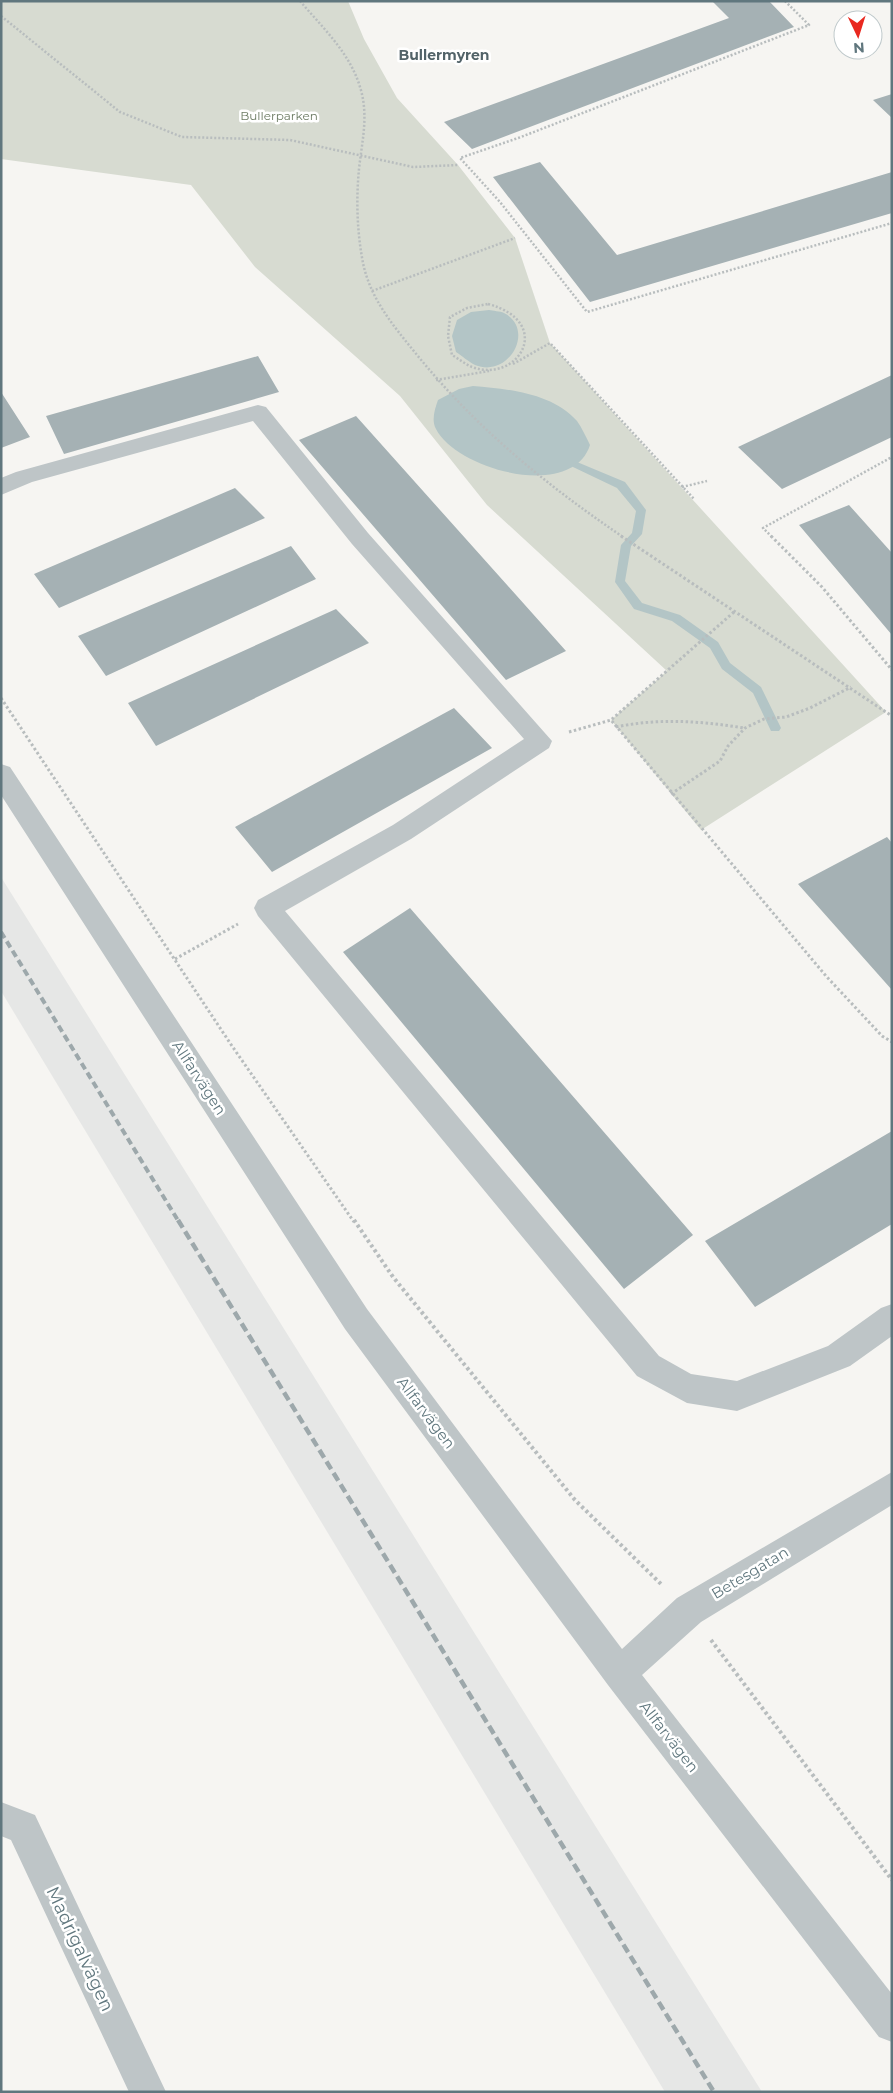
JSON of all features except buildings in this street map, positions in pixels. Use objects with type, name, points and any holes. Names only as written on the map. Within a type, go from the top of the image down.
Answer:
[{"type":"street","points":[[1,487],[24,477],[125,447],[258,412],[335,509],[432,622],[540,741],[402,832],[268,908],[648,1366],[687,1388],[737,1396],[839,1356],[892,1318]]},
{"type":"street","name":"Allfarvägen","points":[[1,774],[356,1319],[620,1673],[892,2024]]},
{"type":"street","name":"Betesgatan","points":[[620,1673],[689,1610],[892,1487]]},
{"type":"street","name":"Madrigalvägen","points":[[1,1819],[23,1827],[148,2092]]},
{"type":"path","points":[[300,1],[336,40],[354,71],[364,99],[366,130],[361,157],[358,207],[361,248],[372,292],[435,380],[489,437],[562,496],[892,716]]},
{"type":"path","points":[[785,1],[809,24],[530,134],[460,158],[500,202],[587,312],[892,222]]},
{"type":"path","points":[[1,16],[120,112],[182,137],[290,140],[413,167],[458,165]]},
{"type":"path","points":[[372,292],[515,238]]},
{"type":"path","points":[[494,370],[474,368],[452,355],[448,336],[450,317],[467,308],[488,304],[508,310],[521,322],[526,340],[523,353],[513,364]]},
{"type":"path","points":[[435,380],[494,370],[513,364],[550,343],[694,499]]},
{"type":"path","points":[[892,457],[764,528],[822,587],[892,670]]},
{"type":"path","points":[[682,488],[707,481]]},
{"type":"path","points":[[540,741],[611,720],[734,612]]},
{"type":"path","points":[[671,794],[720,761],[728,746],[745,728],[764,719],[786,718],[850,687]]},
{"type":"path","points":[[1,698],[232,1046],[393,1277],[574,1500],[689,1610],[892,1880]]},
{"type":"path","points":[[611,720],[671,794],[826,976],[882,1036],[892,1042]]},
{"type":"path","points":[[616,727],[638,721],[697,720],[745,728]]},
{"type":"path","points":[[174,959],[268,908]]},
{"type":"shaded area","points":[[489,310],[504,313],[513,320],[518,330],[518,340],[508,359],[498,365],[487,367],[475,365],[456,352],[452,336],[457,320],[471,312]]},
{"type":"shaded area","points":[[473,386],[529,394],[555,404],[577,421],[590,445],[579,462],[561,472],[539,475],[514,473],[489,467],[466,457],[448,444],[436,429],[434,418],[438,400],[459,389]]},
{"type":"shaded area","points":[[1,877],[762,2092],[665,2092],[1,991]]},
{"type":"green space","name":"Bullerparken","points":[[1,1],[348,1],[364,39],[397,98],[458,165],[515,238],[550,343],[886,712],[701,830],[611,720],[667,671],[487,505],[400,396],[255,267],[191,185],[1,159]]},
{"type":"waterway","points":[[577,465],[621,485],[641,510],[637,534],[626,545],[620,582],[638,606],[676,618],[714,645],[726,666],[757,690],[775,728]]},
{"type":"railway","points":[[1,932],[179,1222]]},
{"type":"railway","points":[[178,1220],[714,2092]]},
{"type":"district","name":"Bullermyren","points":[[444,55]]}]
